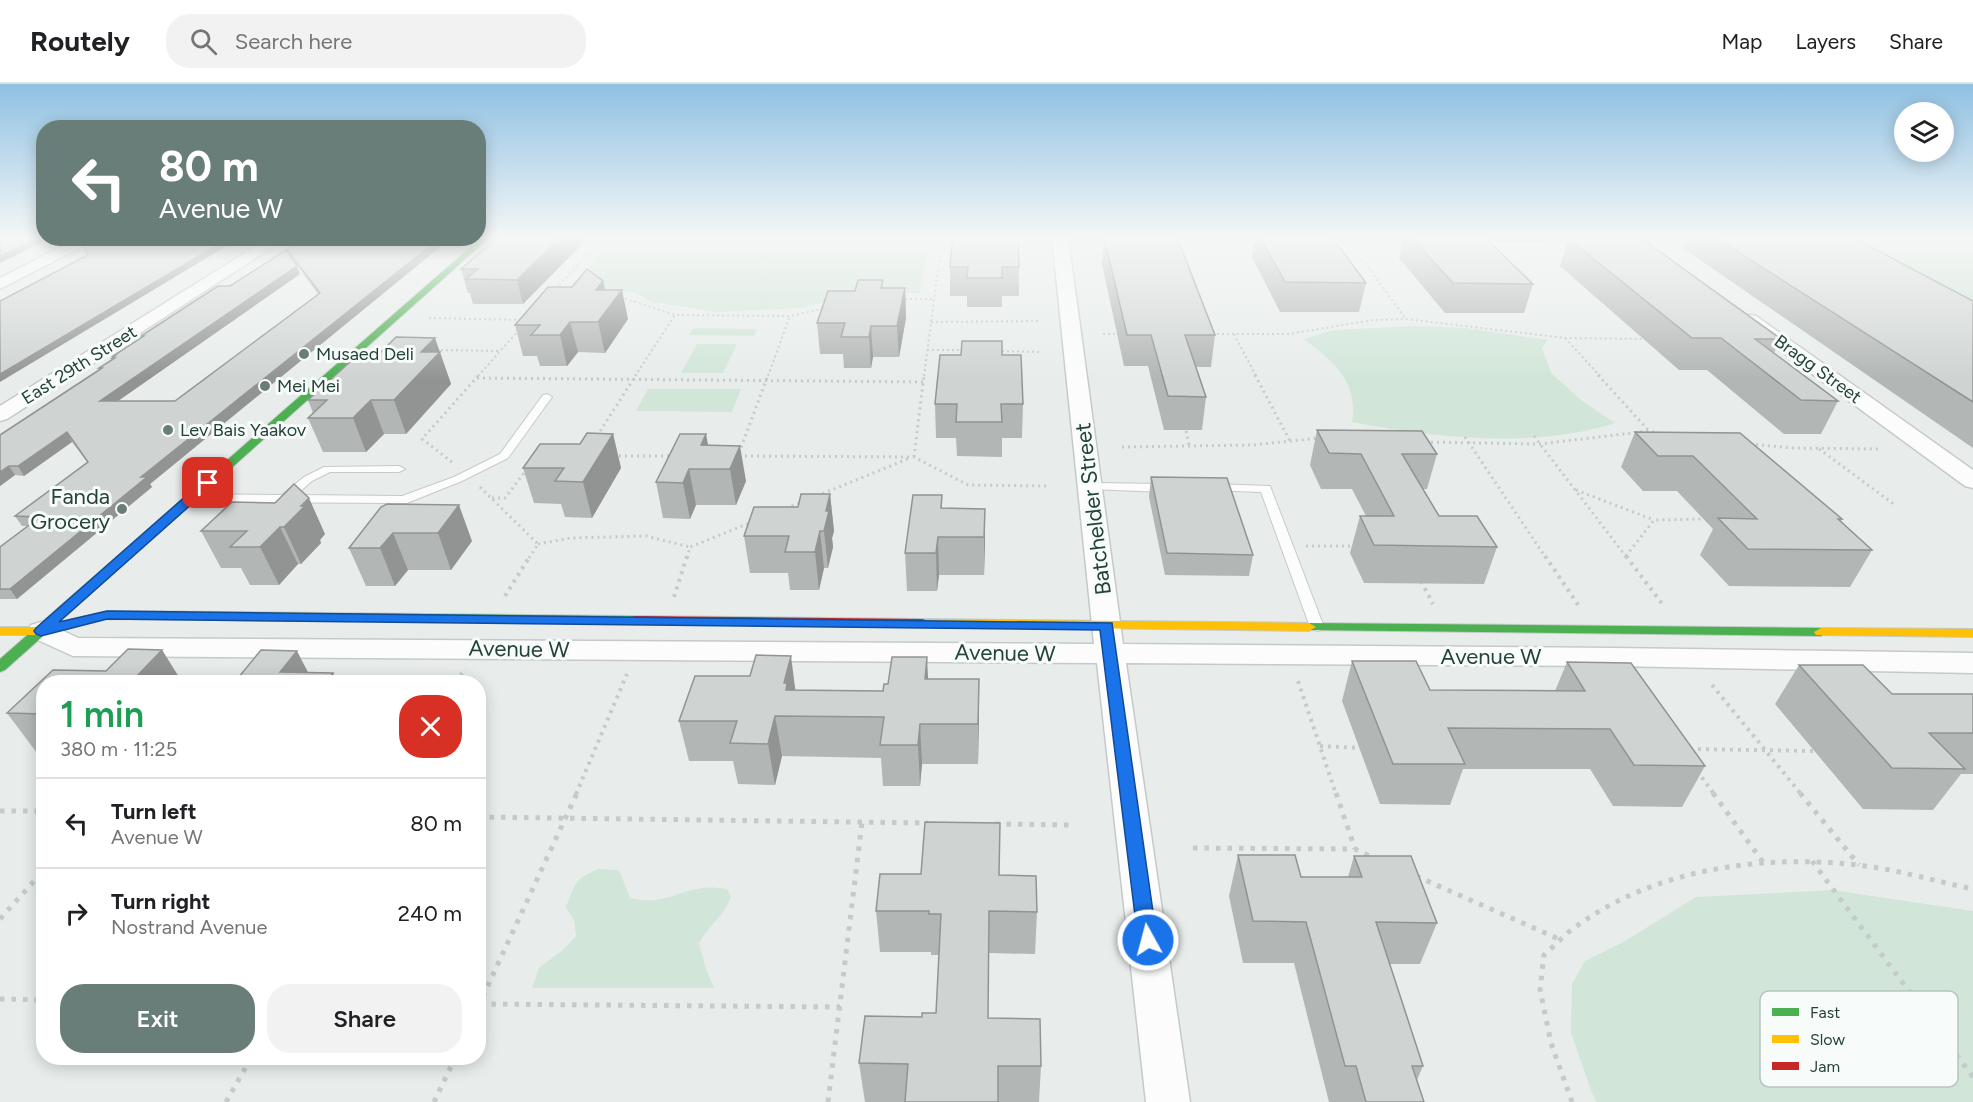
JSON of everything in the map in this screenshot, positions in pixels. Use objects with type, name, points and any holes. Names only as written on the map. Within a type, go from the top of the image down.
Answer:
[{"type":"main road","points":[[0,667],[432,285]]},
{"type":"main road","name":"Avenue W","points":[[1108,640],[1317,627],[1973,633]]},
{"type":"main road","name":"Avenue W","points":[[0,631],[41,631]]},
{"type":"street","name":"East 29th Street","points":[[0,415],[206,285]]},
{"type":"street","name":"Batchelder Street","points":[[1066,285],[1108,640],[1168,1102]]},
{"type":"street","name":"Bragg Street","points":[[1736,310],[1973,481]]},
{"type":"street","name":"Avenue W","points":[[41,631],[73,646],[1108,640],[1973,663]]},
{"type":"lane","points":[[191,498],[403,500],[468,475],[504,456],[547,397]]},
{"type":"lane","points":[[284,500],[308,478],[328,469],[399,469]]},
{"type":"lane","points":[[1091,487],[1174,488]]},
{"type":"lane","points":[[1197,488],[1266,488],[1317,627]]},
{"type":"path","points":[[550,296],[560,285]]},
{"type":"path","points":[[914,457],[936,285]]},
{"type":"path","points":[[1380,285],[1406,319]]},
{"type":"path","points":[[610,297],[622,297],[675,315],[789,316],[831,306]]},
{"type":"path","points":[[898,299],[934,299]]},
{"type":"path","points":[[596,437],[675,315]]},
{"type":"path","points":[[789,316],[738,456],[914,457],[968,485],[1048,486]]},
{"type":"path","points":[[428,318],[528,320],[422,439],[468,475],[538,544]]},
{"type":"path","points":[[1210,334],[1289,334],[1372,320],[1406,319],[1565,338],[1646,339]]},
{"type":"path","points":[[931,322],[1039,321]]},
{"type":"path","points":[[1103,334],[1127,334]]},
{"type":"path","points":[[1234,334],[1290,441]]},
{"type":"path","points":[[1565,338],[1649,431]]},
{"type":"path","points":[[429,350],[500,351]]},
{"type":"path","points":[[927,350],[973,351]]},
{"type":"path","points":[[995,351],[1041,351]]},
{"type":"path","points":[[477,378],[923,382]]},
{"type":"path","points":[[1184,423],[1189,445]]},
{"type":"path","points":[[1424,442],[1471,445],[1540,444],[1649,431],[1661,433]]},
{"type":"path","points":[[1534,436],[1666,609]]},
{"type":"path","points":[[1465,437],[1580,608]]},
{"type":"path","points":[[1122,447],[1253,445],[1322,438]]},
{"type":"path","points":[[1739,443],[1819,448],[1881,448]]},
{"type":"path","points":[[1819,448],[1895,505]]},
{"type":"path","points":[[608,456],[679,456]]},
{"type":"path","points":[[776,512],[914,457]]},
{"type":"path","points":[[492,498],[505,498],[529,466]]},
{"type":"path","points":[[1575,490],[1654,520],[1704,519]]},
{"type":"path","points":[[1626,556],[1654,520]]},
{"type":"path","points":[[503,598],[538,544],[571,538],[646,536],[690,547],[754,521]]},
{"type":"path","points":[[1287,546],[1365,546]]},
{"type":"path","points":[[673,600],[690,547]]},
{"type":"path","points":[[1417,573],[1434,607]]},
{"type":"path","points":[[486,990],[566,818],[631,666]]},
{"type":"path","points":[[1298,681],[1355,849]]},
{"type":"path","points":[[1712,685],[1860,865]]},
{"type":"path","points":[[1320,746],[1372,748]]},
{"type":"path","points":[[1689,759],[1682,749],[1825,751]]},
{"type":"path","points":[[1696,769],[1765,865]]},
{"type":"path","points":[[0,811],[36,811]]},
{"type":"path","points":[[486,817],[932,823]]},
{"type":"path","points":[[828,1102],[862,822]]},
{"type":"path","points":[[990,824],[1072,825]]},
{"type":"path","points":[[1193,848],[1355,849],[1377,859]]},
{"type":"path","points":[[1811,861],[1908,991]]},
{"type":"path","points":[[1572,1102],[1551,1043],[1540,989],[1544,955],[1578,925],[1609,906],[1662,883],[1716,869],[1811,861],[1860,865],[1973,889]]},
{"type":"path","points":[[1409,873],[1561,940]]},
{"type":"path","points":[[0,919],[36,879]]},
{"type":"path","points":[[0,999],[36,1000]]},
{"type":"path","points":[[486,1005],[840,1007]]},
{"type":"path","points":[[1958,1057],[1973,1077]]},
{"type":"path","points":[[226,1102],[247,1065]]},
{"type":"path","points":[[434,1102],[452,1065]]},
{"type":"green space","points":[[573,285],[921,285],[919,293],[864,293],[800,308],[716,312],[652,302],[633,292],[567,291]]},
{"type":"green space","points":[[1931,285],[1973,285],[1973,307]]},
{"type":"green space","points":[[1414,326],[1465,328],[1548,340],[1542,348],[1551,373],[1581,400],[1615,423],[1552,436],[1484,438],[1416,433],[1352,422],[1352,395],[1348,384],[1334,364],[1304,339],[1334,330]]},
{"type":"green space","points":[[693,328],[757,329],[754,336],[689,335]]},
{"type":"green space","points":[[697,344],[737,344],[723,373],[681,373]]},
{"type":"green space","points":[[648,389],[741,389],[732,412],[636,411]]},
{"type":"green space","points":[[599,869],[619,870],[630,898],[641,900],[660,899],[703,888],[727,889],[731,897],[728,903],[699,943],[714,988],[532,988],[539,968],[564,949],[576,936],[574,920],[566,907],[574,887],[580,879]]},
{"type":"green space","points":[[1832,890],[1973,911],[1973,1102],[1597,1102],[1571,1033],[1572,984],[1585,961],[1625,941],[1696,897]]},
{"type":"building","points":[[32,285],[151,285],[0,374],[0,301]]},
{"type":"building","points":[[270,285],[100,401],[175,401],[320,293],[314,285],[382,285],[141,477],[147,477],[10,589],[0,589],[0,547],[40,517],[15,516],[88,462],[67,432],[18,466],[9,466],[0,472],[0,435],[102,368],[99,368],[144,336],[141,336],[218,286]]},
{"type":"building","points":[[574,285],[600,285],[596,290],[622,290],[598,322],[570,322],[560,335],[531,335],[540,325],[515,325],[548,287],[572,287]]},
{"type":"building","points":[[857,285],[882,285],[881,288],[905,288],[897,326],[871,326],[869,337],[841,337],[845,323],[817,323],[828,291],[855,291]]},
{"type":"building","points":[[1115,285],[1195,285],[1215,335],[1185,335],[1206,397],[1168,396],[1151,335],[1127,335]]},
{"type":"building","points":[[1626,285],[1705,285],[1781,339],[1755,339],[1838,401],[1801,400],[1721,338],[1692,338]]},
{"type":"building","points":[[1789,285],[1942,285],[1973,301],[1973,402]]},
{"type":"building","points":[[396,337],[435,338],[421,352],[440,352],[394,400],[371,400],[353,418],[308,418],[327,400],[308,400],[361,352],[381,352]]},
{"type":"building","points":[[962,341],[1002,341],[1002,355],[1021,355],[1023,404],[1001,404],[1002,422],[956,422],[957,404],[935,404],[940,355],[961,355]]},
{"type":"building","points":[[1317,430],[1422,431],[1437,454],[1402,454],[1439,516],[1477,516],[1497,547],[1374,545],[1360,516],[1394,516],[1361,454],[1329,453]]},
{"type":"building","points":[[1635,432],[1740,433],[1842,519],[1838,519],[1872,550],[1748,549],[1718,518],[1757,519],[1693,456],[1658,456]]},
{"type":"building","points":[[587,433],[613,434],[583,482],[555,481],[564,468],[523,468],[540,444],[580,444]]},
{"type":"building","points":[[680,434],[706,434],[701,445],[740,446],[730,469],[689,469],[683,483],[656,482]]},
{"type":"building","points":[[1151,477],[1227,478],[1253,555],[1167,553]]},
{"type":"building","points":[[294,484],[309,498],[301,506],[305,506],[260,547],[230,547],[247,531],[201,531],[232,502],[275,503]]},
{"type":"building","points":[[801,494],[830,494],[824,531],[820,531],[815,552],[785,552],[789,536],[744,536],[754,507],[798,507]]},
{"type":"building","points":[[913,495],[942,495],[941,508],[985,509],[984,537],[938,537],[936,553],[905,553]]},
{"type":"building","points":[[387,504],[459,505],[438,533],[393,533],[380,548],[349,548],[381,507]]},
{"type":"building","points":[[128,649],[162,650],[138,675],[48,675],[53,670],[106,671]]},
{"type":"building","points":[[261,650],[297,651],[280,672],[333,673],[331,675],[240,675]]},
{"type":"building","points":[[756,655],[791,656],[784,683],[787,683],[786,690],[883,691],[884,684],[888,684],[892,657],[927,657],[925,679],[979,679],[978,724],[920,724],[918,745],[880,745],[884,717],[775,716],[768,744],[730,743],[737,721],[679,721],[695,676],[750,676]]},
{"type":"building","points":[[1352,661],[1416,661],[1430,690],[1585,691],[1567,662],[1631,663],[1705,766],[1634,765],[1610,729],[1448,728],[1465,764],[1393,764]]},
{"type":"building","points":[[1799,665],[1863,665],[1892,694],[1973,694],[1973,733],[1929,733],[1965,769],[1892,768]]},
{"type":"building","points":[[36,686],[36,714],[7,713]]},
{"type":"building","points":[[925,822],[1000,823],[999,875],[1036,876],[1037,912],[989,911],[988,1018],[1040,1019],[1041,1066],[998,1066],[998,1102],[905,1102],[908,1064],[859,1063],[865,1016],[922,1017],[922,1013],[936,1013],[941,914],[929,914],[929,911],[876,911],[880,874],[921,874]]},
{"type":"building","points":[[1238,855],[1295,855],[1301,877],[1362,877],[1354,856],[1411,856],[1437,923],[1376,922],[1423,1066],[1412,1066],[1424,1102],[1366,1102],[1356,1066],[1345,1066],[1306,922],[1253,921]]},
{"type":"traffic: fast","points":[[0,667],[432,285]]},
{"type":"traffic: fast","points":[[327,617],[634,620]]},
{"type":"traffic: fast","points":[[1309,627],[1821,632]]},
{"type":"traffic: slow","points":[[0,631],[41,631],[107,615],[327,617]]},
{"type":"traffic: slow","points":[[923,623],[1309,627]]},
{"type":"traffic: slow","points":[[1821,632],[1973,633]]},
{"type":"traffic: jam","points":[[634,620],[923,623]]},
{"type":"place","name":"Musaed Deli","points":[[304,354]]},
{"type":"place","name":"Mei Mei","points":[[265,386]]},
{"type":"place","name":"Lev Bais Yaakov","points":[[168,430]]},
{"type":"place","name":"Fanda Grocery","points":[[122,509]]},
{"type":"route","points":[[208,483],[41,631],[107,615],[1107,626],[1148,940]]}]
